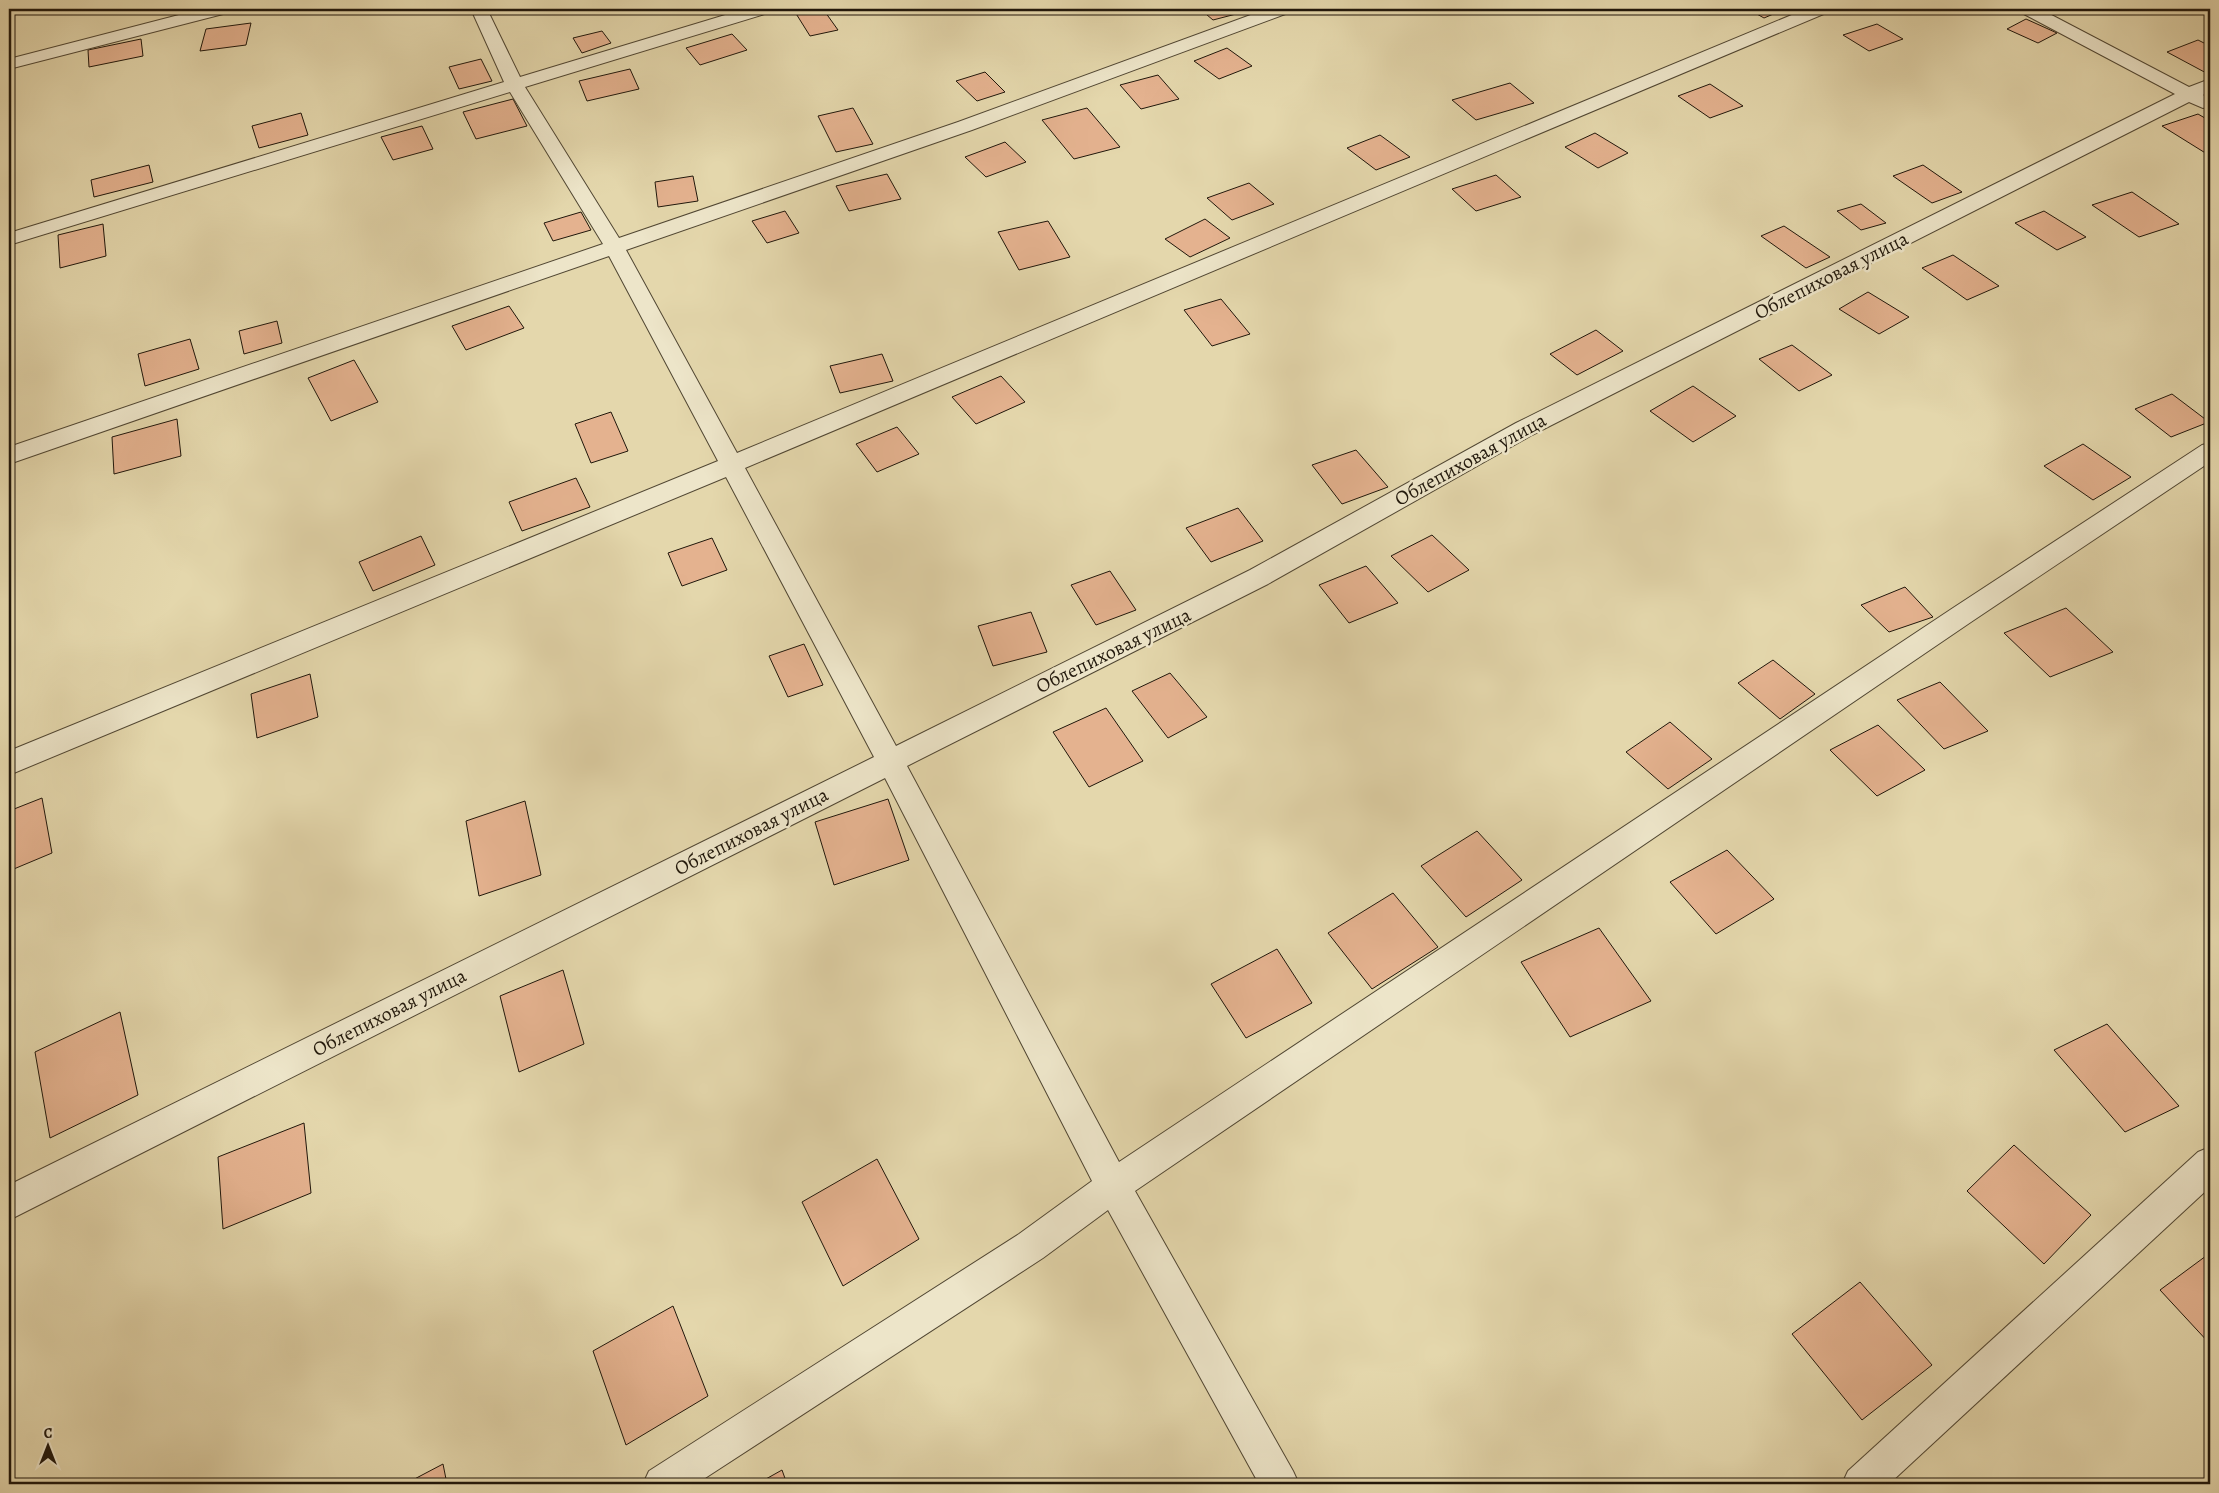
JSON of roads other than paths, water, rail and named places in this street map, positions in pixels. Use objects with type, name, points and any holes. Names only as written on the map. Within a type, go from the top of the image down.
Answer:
[{"type":"street","points":[[9,64],[221,9]]},
{"type":"street","points":[[479,9],[515,85],[614,246],[890,761],[1113,1186],[1280,1484]]},
{"type":"street","points":[[9,239],[762,9]]},
{"type":"street","points":[[9,456],[965,126],[1282,9]]},
{"type":"street","points":[[9,763],[732,466],[1820,9]]},
{"type":"street","points":[[2028,9],[2204,95]]},
{"type":"street","name":"Облепиховая улица","points":[[9,1202],[1259,577],[1524,428],[2204,95]]},
{"type":"street","points":[[662,1484],[1031,1246],[1113,1186],[2210,450]]},
{"type":"street","points":[[1861,1484],[2210,1164]]}]
